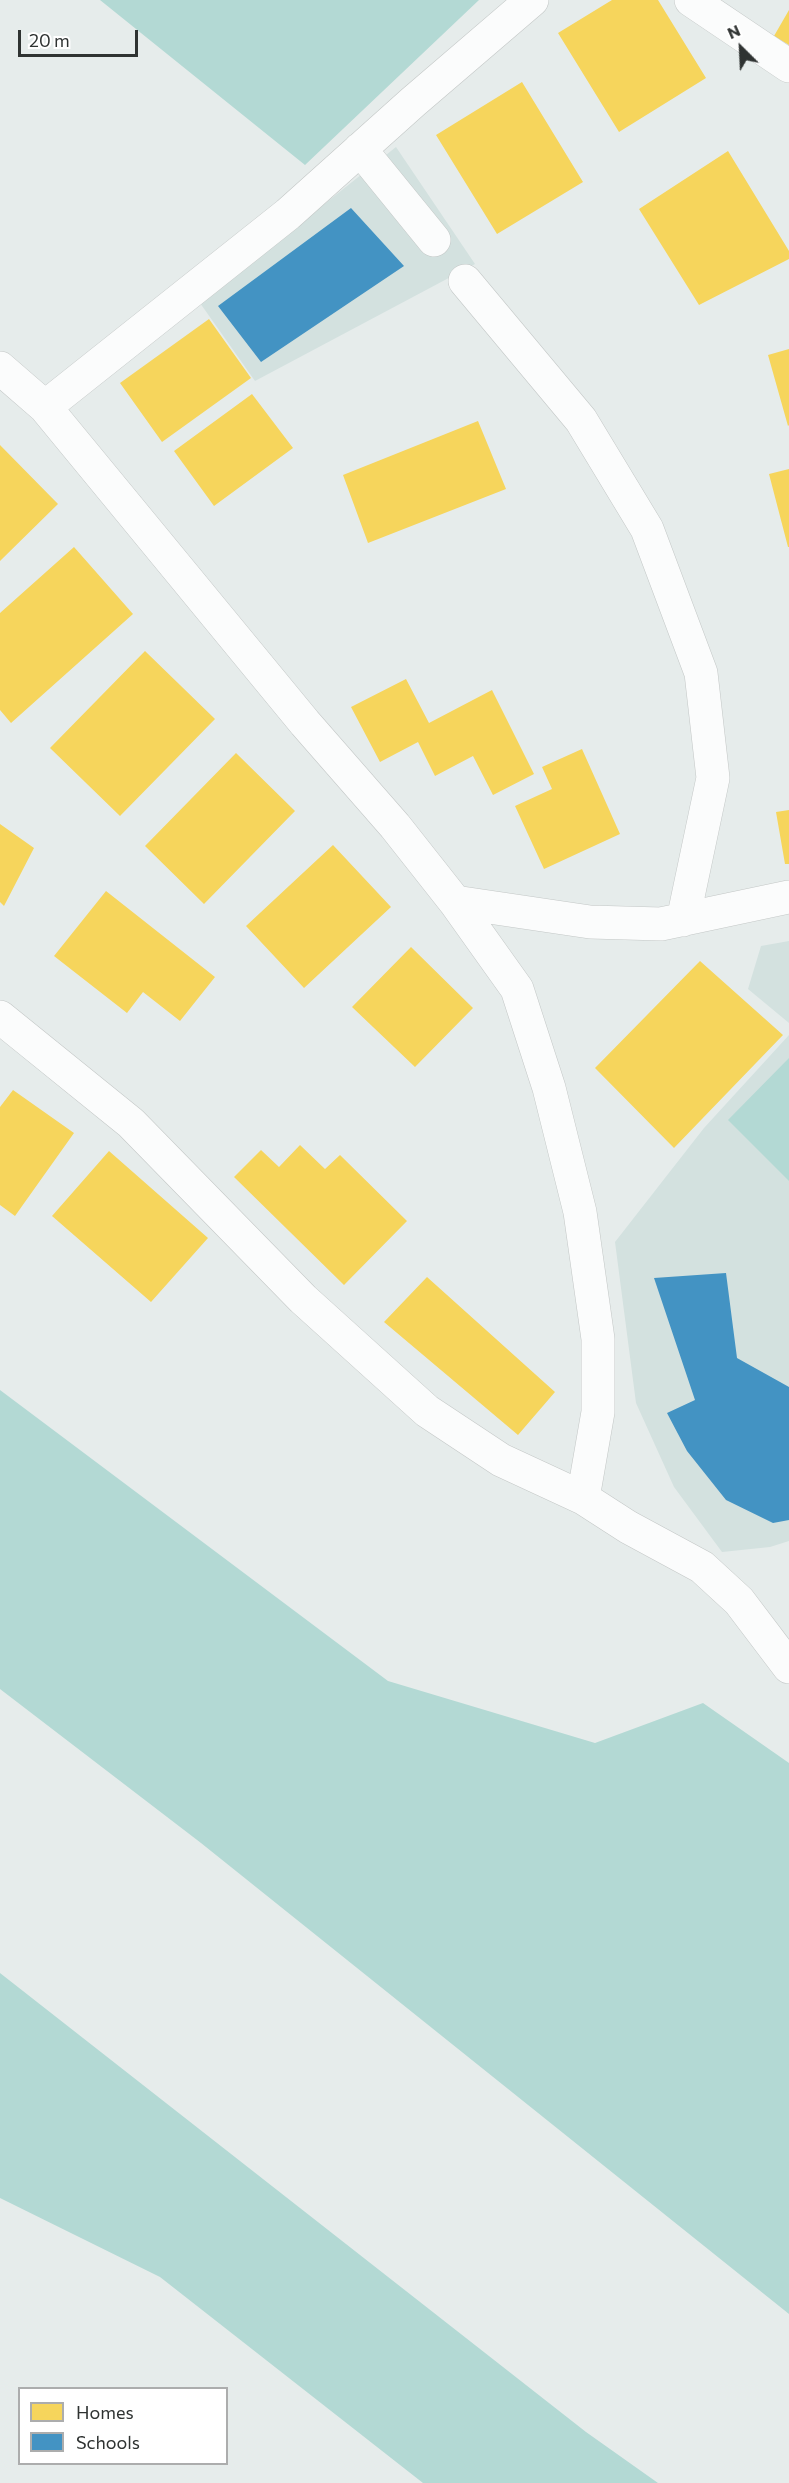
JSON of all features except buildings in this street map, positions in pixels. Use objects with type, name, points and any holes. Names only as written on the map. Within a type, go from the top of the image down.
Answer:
[{"type":"street","points":[[45,407],[288,214],[532,0]]},
{"type":"street","points":[[691,0],[789,66]]},
{"type":"street","points":[[360,149],[434,240]]},
{"type":"street","points":[[465,281],[581,420],[646,529],[700,673],[713,778],[683,920]]},
{"type":"street","points":[[0,368],[45,407],[305,723],[395,826],[517,989],[549,1088],[580,1212],[598,1339],[598,1412],[583,1498]]},
{"type":"street","points":[[454,902],[590,922],[661,924],[789,897]]},
{"type":"street","points":[[0,1017],[131,1122],[303,1299],[428,1411],[501,1460],[583,1498],[628,1527],[702,1567],[739,1601],[789,1667]]},
{"type":"shaded area","points":[[100,0],[479,0],[305,165]]},
{"type":"shaded area","points":[[396,147],[475,264],[255,381],[200,303]]},
{"type":"shaded area","points":[[789,941],[789,1023],[748,989],[761,946]]},
{"type":"shaded area","points":[[789,1035],[789,1541],[770,1547],[722,1552],[674,1487],[636,1403],[615,1242],[704,1128]]},
{"type":"shaded area","points":[[789,1058],[789,1181],[728,1120]]},
{"type":"shaded area","points":[[0,1390],[388,1681],[595,1743],[703,1703],[789,1763],[789,2314],[201,1843],[0,1689]]},
{"type":"shaded area","points":[[0,1973],[586,2432],[658,2483],[423,2483],[160,2277],[0,2198]]}]
